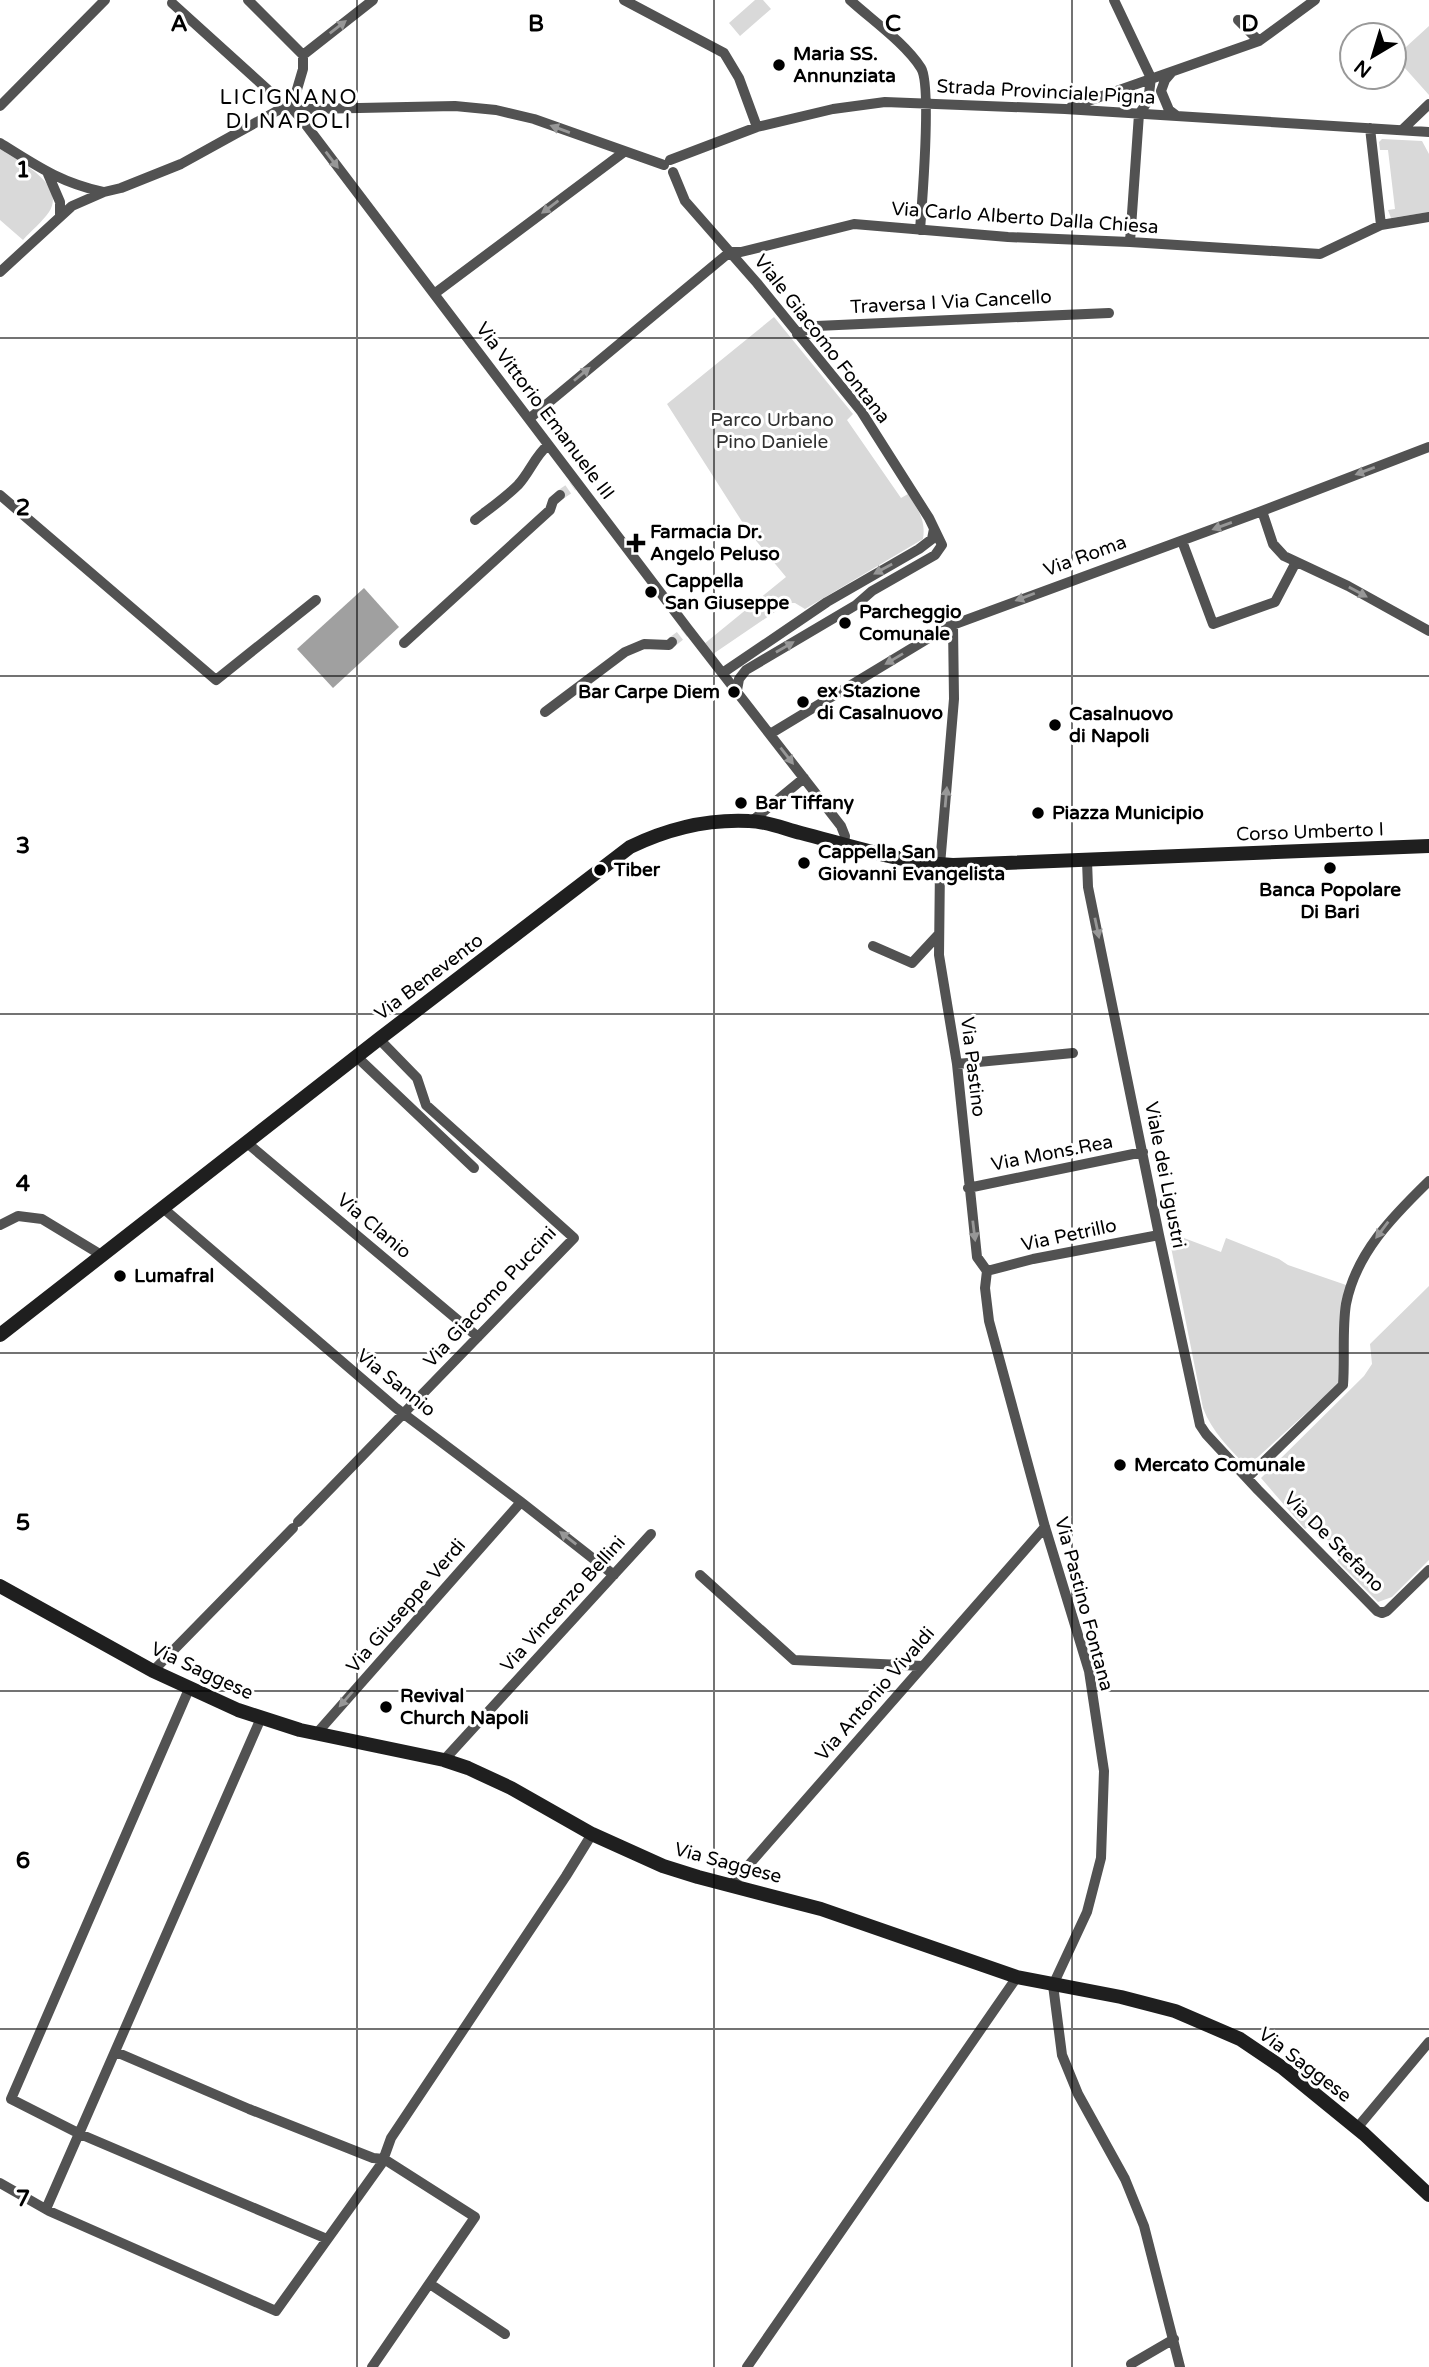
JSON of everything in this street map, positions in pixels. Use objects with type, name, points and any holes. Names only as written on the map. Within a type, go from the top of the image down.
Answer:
[{"type":"main road","name":"Via Benevento","points":[[0,1335],[630,847],[657,834],[703,823],[752,821],[911,860],[940,864]]},
{"type":"main road","name":"Corso Umberto I","points":[[940,864],[1087,861],[1429,846]]},
{"type":"main road","name":"Via Saggese","points":[[0,1586],[153,1671],[237,1710],[317,1733],[444,1760],[468,1768],[511,1788],[592,1834],[663,1866],[821,1909],[1017,1977],[1121,1997],[1175,2011],[1240,2039],[1283,2068],[1357,2128],[1429,2195]]},
{"type":"street","points":[[0,106],[104,0]]},
{"type":"street","points":[[248,0],[303,55],[303,69],[290,106]]},
{"type":"street","points":[[303,55],[373,0]]},
{"type":"street","points":[[624,0],[724,53],[739,78],[757,127]]},
{"type":"street","points":[[850,0],[906,50],[923,70],[926,103],[920,230]]},
{"type":"street","points":[[1114,0],[1151,78],[1148,101],[1139,114],[1130,242]]},
{"type":"street","points":[[1065,108],[1259,41],[1315,0]]},
{"type":"street","name":"Via Vittorio Emanuele III","points":[[172,3],[278,99],[290,106],[530,418],[575,484],[687,631],[723,672],[841,826],[845,836],[844,844]]},
{"type":"street","points":[[1238,20],[1259,41]]},
{"type":"street","points":[[1174,70],[1165,80],[1161,91],[1169,110],[1178,117]]},
{"type":"street","points":[[1115,92],[1110,100],[1110,107],[1115,112]]},
{"type":"street","name":"Strada Provinciale Pigna","points":[[667,162],[757,127],[833,109],[885,102],[1065,108],[1426,132]]},
{"type":"street","points":[[1402,130],[1429,104]]},
{"type":"street","points":[[0,272],[72,206],[181,164],[278,109],[290,106],[311,109],[424,106],[484,108],[534,119],[624,152],[667,162]]},
{"type":"street","points":[[1370,128],[1381,225],[1429,217]]},
{"type":"street","points":[[1426,132],[1429,142]]},
{"type":"street","points":[[0,143],[48,174],[75,185],[104,192]]},
{"type":"street","points":[[434,294],[624,152]]},
{"type":"street","name":"Viale Giacomo Fontana","points":[[667,162],[667,172],[673,172],[685,201],[730,251],[861,411],[934,528]]},
{"type":"street","points":[[48,174],[60,202],[60,215]]},
{"type":"street","name":"Via Carlo Alberto Dalla Chiesa","points":[[730,251],[741,252],[853,224],[1008,237],[1320,254],[1381,225]]},
{"type":"street","points":[[530,418],[730,251]]},
{"type":"street","name":"Traversa I Via Cancello","points":[[797,334],[816,326],[1109,313]]},
{"type":"street","points":[[475,520],[516,486],[538,454],[548,446]]},
{"type":"street","name":"Via Roma","points":[[770,734],[953,625],[1429,447]]},
{"type":"street","points":[[0,495],[216,680],[316,600]]},
{"type":"street","points":[[404,643],[550,510],[553,501],[560,495]]},
{"type":"street","points":[[1262,511],[1277,550],[1429,631]]},
{"type":"street","points":[[723,672],[821,606],[919,549],[932,539],[934,528]]},
{"type":"street","points":[[737,690],[739,679],[746,670],[935,555],[942,545],[934,528]]},
{"type":"street","points":[[1182,541],[1213,624],[1275,602],[1296,562]]},
{"type":"street","name":"Via Pastino","points":[[953,625],[954,699],[940,864],[939,955],[957,1064],[977,1257],[987,1271]]},
{"type":"street","points":[[545,712],[625,653],[643,644],[668,645],[672,642]]},
{"type":"street","points":[[752,821],[804,778]]},
{"type":"street","name":"Viale dei Ligustri","points":[[1087,861],[1088,887],[1197,1416],[1206,1434],[1247,1478]]},
{"type":"street","points":[[873,946],[912,963],[939,934]]},
{"type":"street","name":"Via Giacomo Puccini","points":[[153,1671],[574,1238],[426,1105],[417,1078],[379,1039]]},
{"type":"street","points":[[957,1064],[1073,1053]]},
{"type":"street","points":[[357,1057],[474,1168]]},
{"type":"street","name":"Via Clanio","points":[[247,1143],[478,1337]]},
{"type":"street","name":"Via Mons.Rea","points":[[968,1188],[1143,1152]]},
{"type":"street","points":[[1247,1478],[1343,1385],[1346,1305],[1353,1280],[1370,1247],[1392,1216],[1429,1181]]},
{"type":"street","name":"Via Sannio","points":[[163,1209],[404,1414],[614,1575]]},
{"type":"street","points":[[0,1226],[18,1216],[42,1219],[103,1255]]},
{"type":"street","name":"Via Petrillo","points":[[987,1271],[1033,1259],[1158,1235]]},
{"type":"street","name":"Via Pastino Fontana","points":[[987,1271],[985,1288],[989,1321],[1045,1527],[1089,1671],[1104,1771],[1101,1858],[1087,1912],[1053,1985]]},
{"type":"street","name":"Via De Stefano","points":[[1247,1478],[1377,1611],[1387,1611],[1429,1570]]},
{"type":"street","name":"Via Giuseppe Verdi","points":[[317,1733],[521,1502]]},
{"type":"street","name":"Via Antonio Vivaldi","points":[[732,1884],[1045,1527]]},
{"type":"street","name":"Via Vincenzo Bellini","points":[[444,1760],[651,1534]]},
{"type":"street","points":[[700,1575],[794,1660],[923,1665]]},
{"type":"street","points":[[189,1689],[11,2099],[80,2134],[327,2239]]},
{"type":"street","points":[[46,2209],[261,1717]]},
{"type":"street","points":[[0,2183],[46,2209],[276,2312],[384,2159],[391,2138],[592,1834]]},
{"type":"street","points":[[747,2367],[1017,1977]]},
{"type":"street","points":[[1053,1985],[1062,2055],[1078,2094],[1125,2179],[1144,2226],[1180,2367]]},
{"type":"street","points":[[1357,2128],[1429,2042]]},
{"type":"street","points":[[116,2052],[248,2109],[373,2158],[384,2159],[475,2217],[372,2367]]},
{"type":"street","points":[[430,2284],[505,2334]]},
{"type":"street","points":[[1131,2364],[1174,2339]]},
{"type":"green space","points":[[755,0],[763,0],[771,9],[740,36],[729,23]]},
{"type":"green space","points":[[1429,26],[1429,95],[1408,72],[1408,45]]},
{"type":"green space","points":[[1382,139],[1422,141],[1429,154],[1429,212],[1391,218],[1388,210],[1395,209],[1388,150],[1380,150],[1379,142]]},
{"type":"green space","points":[[0,149],[38,174],[51,192],[53,202],[49,212],[23,240],[0,220]]},
{"type":"green space","name":"Parco Urbano Pino Daniele","points":[[774,317],[853,414],[847,420],[901,498],[908,494],[922,520],[923,539],[805,609],[795,603],[788,603],[713,654],[704,644],[786,577],[748,531],[667,404]]},
{"type":"green space","points":[[1168,1232],[1221,1252],[1226,1238],[1288,1265],[1349,1286],[1339,1383],[1247,1467],[1216,1432],[1203,1408]]},
{"type":"green space","points":[[1429,1286],[1429,1560],[1392,1597],[1378,1602],[1337,1561],[1342,1554],[1311,1524],[1305,1529],[1261,1478],[1364,1376],[1372,1364],[1370,1344]]},
{"type":"shaded area","points":[[364,588],[399,627],[333,688],[297,649]]},
{"type":"tunnel","points":[[560,495],[573,486]]},
{"type":"tunnel","points":[[672,642],[685,632]]},
{"type":"place","name":"Maria SS. Annunziata","points":[[779,65]]},
{"type":"place","name":"Farmacia Dr. Angelo Peluso","points":[[636,543]]},
{"type":"place","name":"Cappella San Giuseppe","points":[[651,592]]},
{"type":"place","name":"Parcheggio Comunale","points":[[845,623]]},
{"type":"place","name":"Bar Carpe Diem","points":[[734,692]]},
{"type":"place","name":"ex Stazione di Casalnuovo","points":[[803,702]]},
{"type":"place","name":"Casalnuovo di Napoli","points":[[1055,725]]},
{"type":"place","name":"Bar Tiffany","points":[[741,803]]},
{"type":"place","name":"Piazza Municipio","points":[[1038,813]]},
{"type":"place","name":"Cappella San Giovanni Evangelista","points":[[804,863]]},
{"type":"place","name":"Banca Popolare Di Bari","points":[[1330,868]]},
{"type":"place","name":"Tiber","points":[[600,870]]},
{"type":"place","name":"Lumafral","points":[[120,1276]]},
{"type":"place","name":"Mercato Comunale","points":[[1120,1465]]},
{"type":"place","name":"Revival Church Napoli","points":[[386,1707]]},
{"type":"district","name":"LICIGNANO DI NAPOLI","points":[[289,109]]}]
